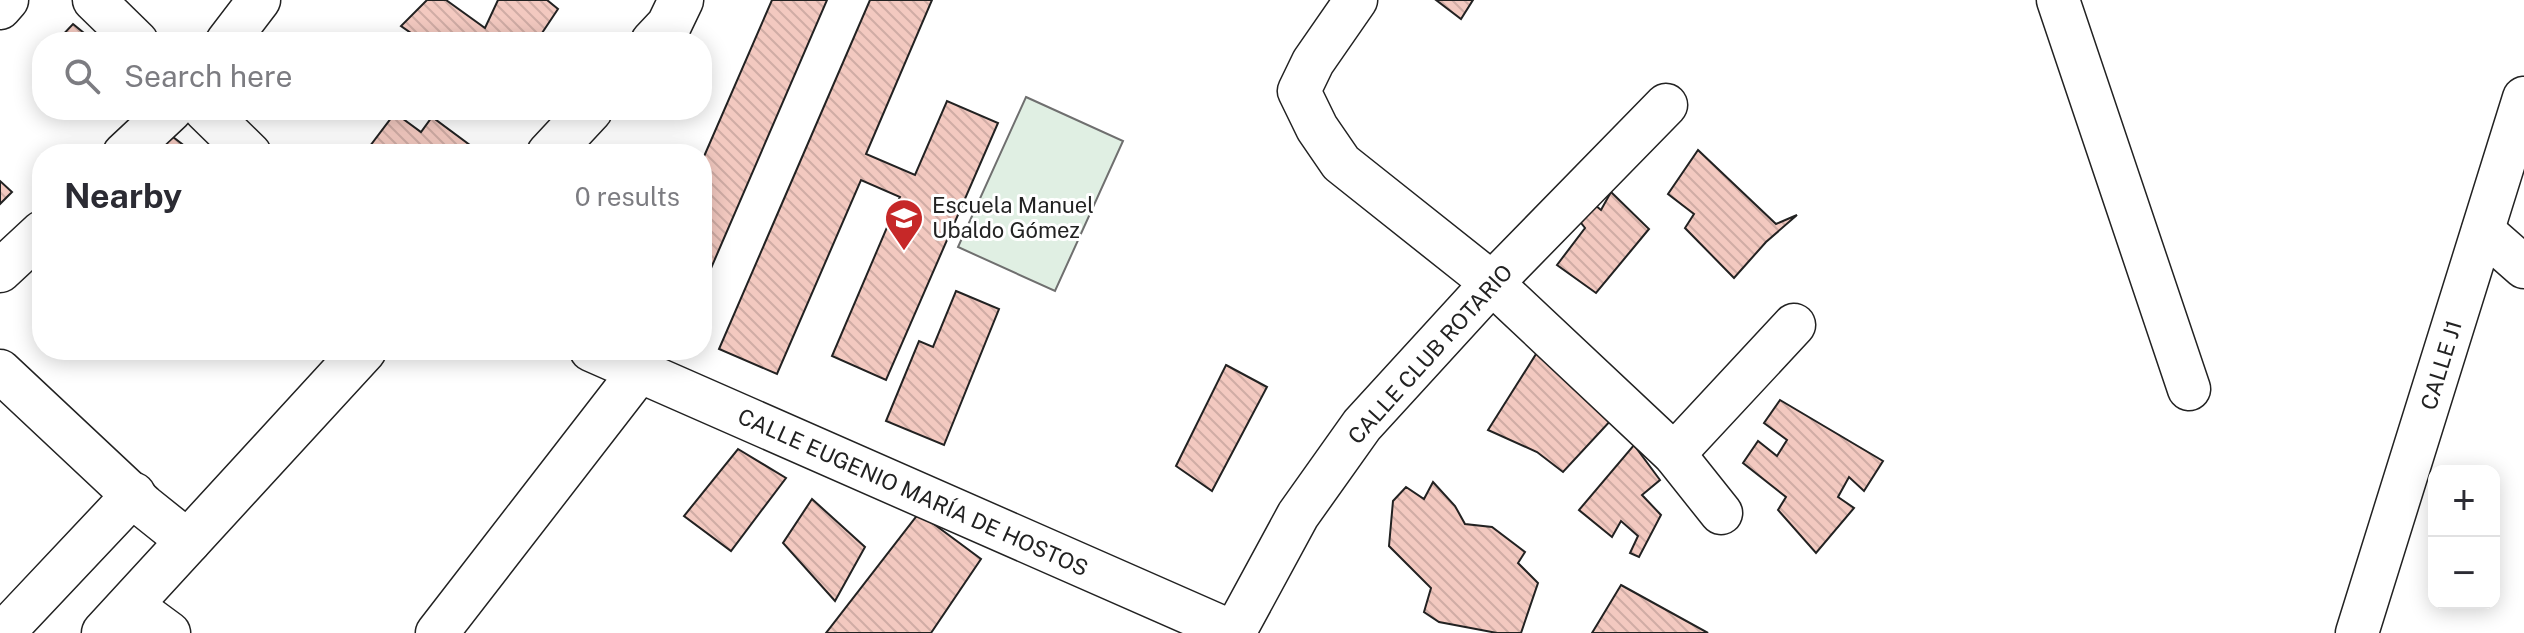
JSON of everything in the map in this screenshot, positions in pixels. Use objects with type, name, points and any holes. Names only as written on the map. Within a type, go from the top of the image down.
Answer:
[{"type":"main road","points":[[662,32],[681,0]]},
{"type":"main road","points":[[558,144],[581,120]]},
{"type":"main road","points":[[117,619],[355,360]]},
{"type":"street","points":[[0,8],[7,0]]},
{"type":"street","points":[[94,0],[127,32]]},
{"type":"street","points":[[235,32],[259,0]]},
{"type":"street","points":[[1356,0],[1313,62],[1299,91],[1341,163],[1492,283],[1674,454],[1721,513]]},
{"type":"street","points":[[2058,0],[2189,389]]},
{"type":"street","name":"CALLE J1","points":[[2357,633],[2524,98]]},
{"type":"street","name":"CALLE CLUB ROTARIO","points":[[1235,633],[1298,515],[1362,425],[1492,283],[1666,105]]},
{"type":"street","points":[[135,144],[160,120]]},
{"type":"street","points":[[215,120],[240,144]]},
{"type":"street","points":[[2483,231],[2524,267]]},
{"type":"street","points":[[0,271],[32,241]]},
{"type":"street","points":[[1674,454],[1794,325]]},
{"type":"street","name":"CALLE EUGENIO MARÍA DE HOSTOS","points":[[613,360],[1235,633]]},
{"type":"street","points":[[0,371],[144,506],[189,542]]},
{"type":"street","points":[[437,633],[639,372]]},
{"type":"street","points":[[3,633],[134,494]]},
{"type":"street","points":[[117,619],[169,633]]},
{"type":"green space","points":[[1026,97],[1123,141],[1055,291],[958,247]]},
{"type":"building","points":[[427,0],[446,0],[485,28],[498,0],[547,0],[558,9],[543,32],[410,32],[401,26]]},
{"type":"building","points":[[772,0],[827,0],[712,266],[712,144],[709,144]]},
{"type":"building","points":[[870,0],[932,0],[866,154],[915,175],[947,101],[998,123],[886,380],[832,356],[900,197],[861,180],[777,374],[719,349]]},
{"type":"building","points":[[1436,0],[1473,0],[1461,19]]},
{"type":"building","points":[[73,24],[83,32],[65,32]]},
{"type":"building","points":[[390,120],[405,120],[421,132],[430,120],[436,120],[468,144],[372,144]]},
{"type":"building","points":[[164,130],[182,144],[153,144]]},
{"type":"building","points":[[1698,150],[1776,224],[1797,215],[1766,242],[1734,278],[1685,228],[1694,214],[1668,194]]},
{"type":"building","points":[[0,181],[12,192],[0,204]]},
{"type":"building","points":[[1611,192],[1649,229],[1596,293],[1557,265],[1585,228],[1570,209],[1583,195],[1601,210]]},
{"type":"building","points":[[956,291],[999,309],[944,445],[886,421],[919,341],[933,347]]},
{"type":"building","points":[[1543,343],[1613,418],[1563,472],[1537,452],[1488,430]]},
{"type":"building","points":[[1226,365],[1267,387],[1212,491],[1176,466]]},
{"type":"building","points":[[1780,400],[1883,461],[1864,491],[1849,477],[1838,497],[1854,508],[1816,553],[1778,510],[1786,497],[1743,463],[1758,441],[1777,456],[1787,440],[1764,423]]},
{"type":"building","points":[[1634,445],[1660,480],[1642,495],[1661,515],[1639,557],[1630,553],[1638,536],[1621,521],[1612,537],[1579,510]]},
{"type":"building","points":[[738,449],[786,478],[731,551],[684,516]]},
{"type":"building","points":[[1433,482],[1455,506],[1465,524],[1492,527],[1525,552],[1518,563],[1538,583],[1521,633],[1497,633],[1439,622],[1424,612],[1431,588],[1389,546],[1393,501],[1406,487],[1424,499]]},
{"type":"building","points":[[812,499],[865,547],[835,601],[783,543]]},
{"type":"building","points":[[919,513],[981,559],[931,633],[826,633]]},
{"type":"building","points":[[1621,585],[1708,633],[1592,633]]},
{"type":"place","name":"Escuela Manuel Ubaldo Gómez","points":[[904,252]]}]
